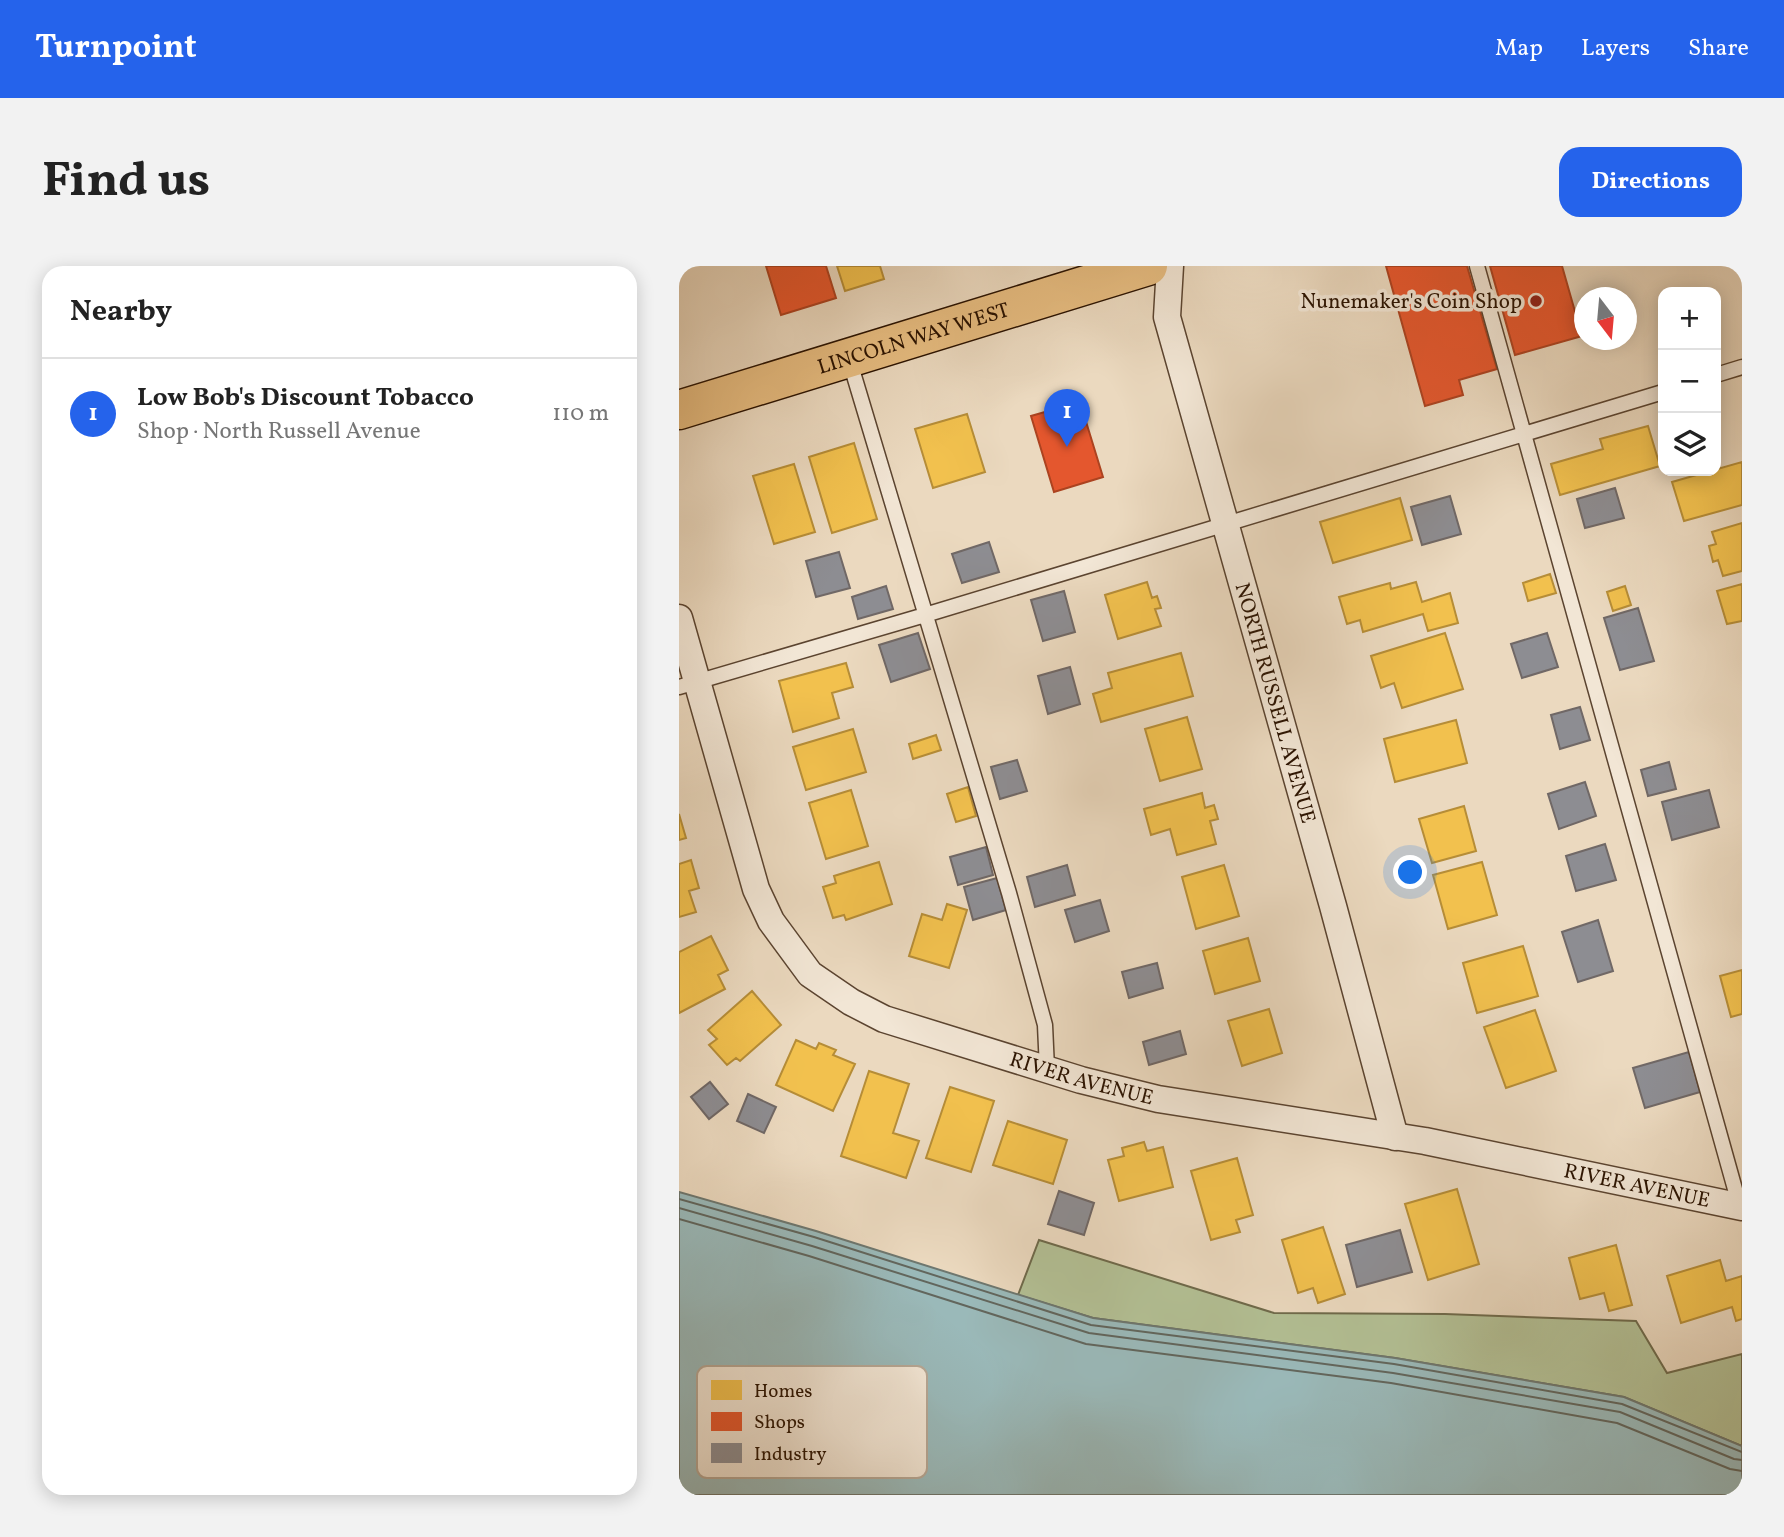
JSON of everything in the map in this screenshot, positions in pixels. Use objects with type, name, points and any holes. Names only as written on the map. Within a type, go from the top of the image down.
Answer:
[{"type":"main road","name":"LINCOLN WAY WEST","points":[[679,410],[1148,266]]},
{"type":"street","name":"NORTH RUSSELL AVENUE","points":[[1170,266],[1167,317],[1333,906],[1395,1137]]},
{"type":"street","name":"RIVER AVENUE","points":[[679,618],[688,684],[756,889],[771,921],[810,974],[851,1002],[884,1018],[1047,1069],[1158,1099],[1425,1142],[1741,1207]]},
{"type":"lane","points":[[1477,266],[1741,1207]]},
{"type":"lane","points":[[848,358],[1009,893],[1045,1025],[1047,1069]]},
{"type":"lane","points":[[1721,373],[1742,367]]},
{"type":"lane","points":[[688,684],[1658,394]]},
{"type":"green space","points":[[1039,1240],[1274,1313],[1445,1314],[1636,1321],[1667,1373],[1742,1354],[1742,1446],[1624,1397],[1395,1358],[1093,1318],[1018,1295]]},
{"type":"water","points":[[679,1192],[816,1231],[1093,1318],[1395,1358],[1624,1397],[1742,1446],[1742,1495],[679,1495]]},
{"type":"building: Homes","points":[[837,266],[880,266],[884,279],[845,291]]},
{"type":"building: Homes","points":[[967,414],[985,472],[933,488],[915,429]]},
{"type":"building: Homes","points":[[1648,426],[1658,467],[1560,495],[1551,464],[1603,449],[1600,439]]},
{"type":"building: Homes","points":[[854,443],[877,519],[832,533],[809,457]]},
{"type":"building: Homes","points":[[1742,462],[1742,505],[1684,521],[1672,482],[1693,476],[1721,476],[1721,468]]},
{"type":"building: Homes","points":[[794,464],[815,532],[774,544],[753,476]]},
{"type":"building: Homes","points":[[1400,498],[1412,540],[1333,563],[1320,522]]},
{"type":"building: Homes","points":[[1742,523],[1742,571],[1723,576],[1718,560],[1713,562],[1709,546],[1716,544],[1712,532]]},
{"type":"building: Homes","points":[[1550,574],[1556,593],[1528,601],[1523,583]]},
{"type":"building: Homes","points":[[1147,582],[1152,598],[1157,596],[1161,608],[1155,609],[1161,626],[1118,639],[1105,595]]},
{"type":"building: Homes","points":[[1416,582],[1422,602],[1450,593],[1458,623],[1428,631],[1423,614],[1363,632],[1360,620],[1347,624],[1339,597],[1390,583],[1391,589]]},
{"type":"building: Homes","points":[[1742,584],[1742,621],[1727,624],[1717,591]]},
{"type":"building: Homes","points":[[1625,586],[1631,605],[1613,611],[1607,592]]},
{"type":"building: Homes","points":[[1445,633],[1463,689],[1402,708],[1394,683],[1381,688],[1371,656]]},
{"type":"building: Homes","points":[[1181,653],[1193,696],[1101,722],[1093,694],[1112,688],[1108,673]]},
{"type":"building: Homes","points":[[846,663],[853,687],[832,693],[839,718],[793,732],[779,681]]},
{"type":"building: Homes","points":[[1187,717],[1202,769],[1160,781],[1145,729]]},
{"type":"building: Homes","points":[[1456,720],[1467,763],[1395,782],[1384,739]]},
{"type":"building: Homes","points":[[853,729],[866,772],[806,790],[793,747]]},
{"type":"building: Homes","points":[[936,735],[941,750],[913,759],[909,744]]},
{"type":"building: Homes","points":[[968,787],[976,816],[956,822],[947,794]]},
{"type":"building: Homes","points":[[851,790],[868,846],[826,859],[809,803]]},
{"type":"building: Homes","points":[[1202,793],[1205,808],[1214,805],[1218,819],[1210,821],[1216,844],[1177,855],[1170,829],[1151,835],[1144,809]]},
{"type":"building: Homes","points":[[1464,806],[1476,851],[1432,863],[1419,819]]},
{"type":"building: Homes","points":[[679,814],[686,838],[679,840]]},
{"type":"building: Homes","points":[[691,860],[699,888],[689,891],[696,912],[679,917],[679,864]]},
{"type":"building: Homes","points":[[879,862],[892,904],[846,920],[844,915],[833,918],[823,887],[836,883],[834,876]]},
{"type":"building: Homes","points":[[1482,862],[1497,915],[1448,929],[1433,875]]},
{"type":"building: Homes","points":[[1224,865],[1239,916],[1196,929],[1182,877]]},
{"type":"building: Homes","points":[[947,904],[967,910],[949,968],[909,956],[922,914],[942,920]]},
{"type":"building: Homes","points":[[711,936],[728,970],[718,975],[725,989],[679,1013],[679,952]]},
{"type":"building: Homes","points":[[1248,938],[1260,981],[1215,994],[1203,951]]},
{"type":"building: Homes","points":[[1523,946],[1538,996],[1477,1013],[1463,963]]},
{"type":"building: Homes","points":[[1742,970],[1742,1014],[1731,1017],[1720,976]]},
{"type":"building: Homes","points":[[752,991],[781,1025],[740,1061],[736,1058],[727,1065],[709,1045],[717,1039],[708,1030]]},
{"type":"building: Homes","points":[[1269,1009],[1282,1053],[1242,1066],[1228,1021]]},
{"type":"building: Homes","points":[[1535,1010],[1556,1071],[1506,1088],[1484,1027]]},
{"type":"building: Homes","points":[[796,1040],[816,1049],[819,1043],[836,1050],[833,1055],[855,1064],[833,1111],[776,1085]]},
{"type":"building: Homes","points":[[869,1071],[909,1084],[893,1133],[919,1141],[906,1178],[841,1156]]},
{"type":"building: Homes","points":[[950,1087],[994,1101],[971,1172],[926,1158]]},
{"type":"building: Homes","points":[[1008,1121],[1067,1140],[1053,1184],[993,1165]]},
{"type":"building: Homes","points":[[1144,1142],[1147,1151],[1163,1147],[1173,1187],[1119,1201],[1108,1160],[1124,1156],[1122,1148]]},
{"type":"building: Homes","points":[[1237,1158],[1253,1215],[1236,1220],[1240,1232],[1211,1240],[1191,1171]]},
{"type":"building: Homes","points":[[1457,1189],[1479,1264],[1428,1280],[1405,1204]]},
{"type":"building: Homes","points":[[1323,1227],[1345,1294],[1318,1303],[1313,1288],[1298,1293],[1282,1240]]},
{"type":"building: Homes","points":[[1616,1245],[1632,1305],[1609,1311],[1604,1293],[1580,1299],[1569,1258]]},
{"type":"building: Homes","points":[[1720,1260],[1726,1281],[1742,1276],[1742,1319],[1736,1321],[1732,1307],[1681,1323],[1667,1276]]},
{"type":"building: Shops","points":[[766,266],[826,266],[836,298],[781,315]]},
{"type":"building: Shops","points":[[1386,266],[1467,266],[1497,369],[1459,380],[1463,395],[1425,406]]},
{"type":"building: Shops","name":"Nunemaker's Coin Shop","points":[[1490,266],[1562,266],[1574,308],[1574,338],[1515,355]]},
{"type":"building: Shops","points":[[1080,402],[1103,477],[1054,492],[1031,416]]},
{"type":"building: Industry","points":[[1615,488],[1624,518],[1585,528],[1577,499]]},
{"type":"building: Industry","points":[[1450,496],[1461,534],[1422,545],[1411,507]]},
{"type":"building: Industry","points":[[989,542],[999,572],[962,583],[952,554]]},
{"type":"building: Industry","points":[[839,552],[850,588],[816,597],[806,561]]},
{"type":"building: Industry","points":[[886,586],[893,609],[858,619],[852,597]]},
{"type":"building: Industry","points":[[1064,591],[1075,632],[1043,641],[1031,600]]},
{"type":"building: Industry","points":[[1638,608],[1654,661],[1620,670],[1604,618]]},
{"type":"building: Industry","points":[[918,633],[930,669],[891,682],[879,645]]},
{"type":"building: Industry","points":[[1547,633],[1558,667],[1522,678],[1511,644]]},
{"type":"building: Industry","points":[[1070,667],[1080,704],[1048,714],[1038,676]]},
{"type":"building: Industry","points":[[1580,707],[1590,740],[1560,749],[1551,715]]},
{"type":"building: Industry","points":[[1017,760],[1027,791],[1000,799],[991,767]]},
{"type":"building: Industry","points":[[1669,762],[1676,789],[1648,796],[1641,770]]},
{"type":"building: Industry","points":[[1585,782],[1596,816],[1559,829],[1548,794]]},
{"type":"building: Industry","points":[[1709,790],[1719,827],[1672,840],[1662,802]]},
{"type":"building: Industry","points":[[1605,844],[1616,880],[1576,891],[1566,856]]},
{"type":"building: Industry","points":[[986,847],[993,875],[958,885],[950,857]]},
{"type":"building: Industry","points":[[1067,865],[1075,895],[1035,907],[1027,877]]},
{"type":"building: Industry","points":[[997,878],[1006,910],[973,920],[964,887]]},
{"type":"building: Industry","points":[[1100,900],[1109,931],[1075,942],[1065,910]]},
{"type":"building: Industry","points":[[1598,920],[1613,971],[1578,982],[1562,932]]},
{"type":"building: Industry","points":[[1157,963],[1163,988],[1129,998],[1122,972]]},
{"type":"building: Industry","points":[[1180,1031],[1186,1054],[1149,1065],[1143,1042]]},
{"type":"building: Industry","points":[[1689,1052],[1700,1092],[1645,1108],[1633,1068]]},
{"type":"building: Industry","points":[[710,1082],[728,1104],[709,1119],[691,1097]]},
{"type":"building: Industry","points":[[748,1094],[776,1107],[764,1133],[737,1121]]},
{"type":"building: Industry","points":[[1059,1191],[1094,1203],[1084,1235],[1048,1224]]},
{"type":"building: Industry","points":[[1400,1230],[1412,1272],[1357,1287],[1346,1245]]},
{"type":"place","name":"Nunemaker's Coin Shop","points":[[1536,301]]},
{"type":"place","name":"Low Bob's Discount Tobacco","points":[[1067,447]]}]
